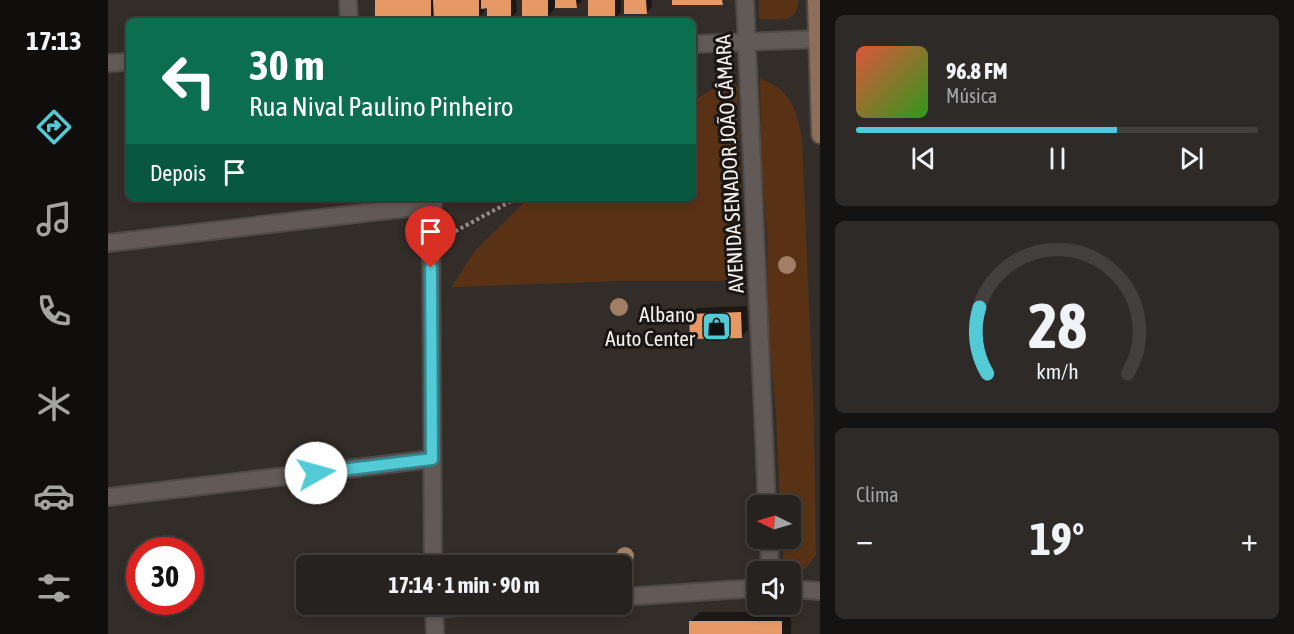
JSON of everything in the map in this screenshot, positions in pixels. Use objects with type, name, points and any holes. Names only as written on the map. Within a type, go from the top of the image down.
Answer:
[{"type":"main road","points":[[816,0],[820,135]]},
{"type":"street","points":[[348,0],[350,18]]},
{"type":"street","name":"AVENIDA SENADOR JOÃO CÂMARA","points":[[745,0],[745,42],[766,495]]},
{"type":"street","points":[[696,44],[818,39]]},
{"type":"street","points":[[108,63],[126,62]]},
{"type":"street","points":[[108,243],[433,201],[431,245],[433,555]]},
{"type":"street","points":[[108,497],[432,459]]},
{"type":"street","points":[[632,596],[747,589]]},
{"type":"street","points":[[801,590],[820,591]]},
{"type":"street","points":[[434,615],[435,634]]},
{"type":"path","points":[[431,245],[512,201]]},
{"type":"shaded area","points":[[759,0],[798,0],[795,13],[791,17],[762,19],[759,18]]},
{"type":"shaded area","points":[[760,79],[785,94],[794,109],[802,137],[814,424],[816,555],[801,571],[801,561],[783,561],[783,549],[801,549],[801,495],[780,495],[776,414],[768,328],[767,234],[761,161]]},
{"type":"shaded area","points":[[733,82],[737,87],[743,231],[740,266],[735,279],[452,286],[475,251],[526,201],[696,201],[696,99],[722,83]]},
{"type":"building","points":[[375,0],[431,0],[431,18],[375,18]]},
{"type":"building","points":[[433,0],[479,0],[479,18],[434,18]]},
{"type":"building","points":[[481,0],[511,0],[511,18],[487,18],[487,8],[481,9]]},
{"type":"building","points":[[522,0],[548,0],[548,17],[522,18]]},
{"type":"building","points":[[555,0],[576,0],[577,8],[555,8]]},
{"type":"building","points":[[588,0],[615,0],[615,18],[588,18]]},
{"type":"building","points":[[624,0],[646,0],[647,14],[624,14]]},
{"type":"building","points":[[672,0],[722,0],[723,5],[672,5]]},
{"type":"building","name":"Albano Auto Center","points":[[741,312],[742,338],[690,339],[689,314]]},
{"type":"building","points":[[689,621],[782,621],[782,634],[689,634]]},
{"type":"place","name":"Albano Auto Center","points":[[716,326]]},
{"type":"route","points":[[316,473],[432,459],[431,268]]}]
